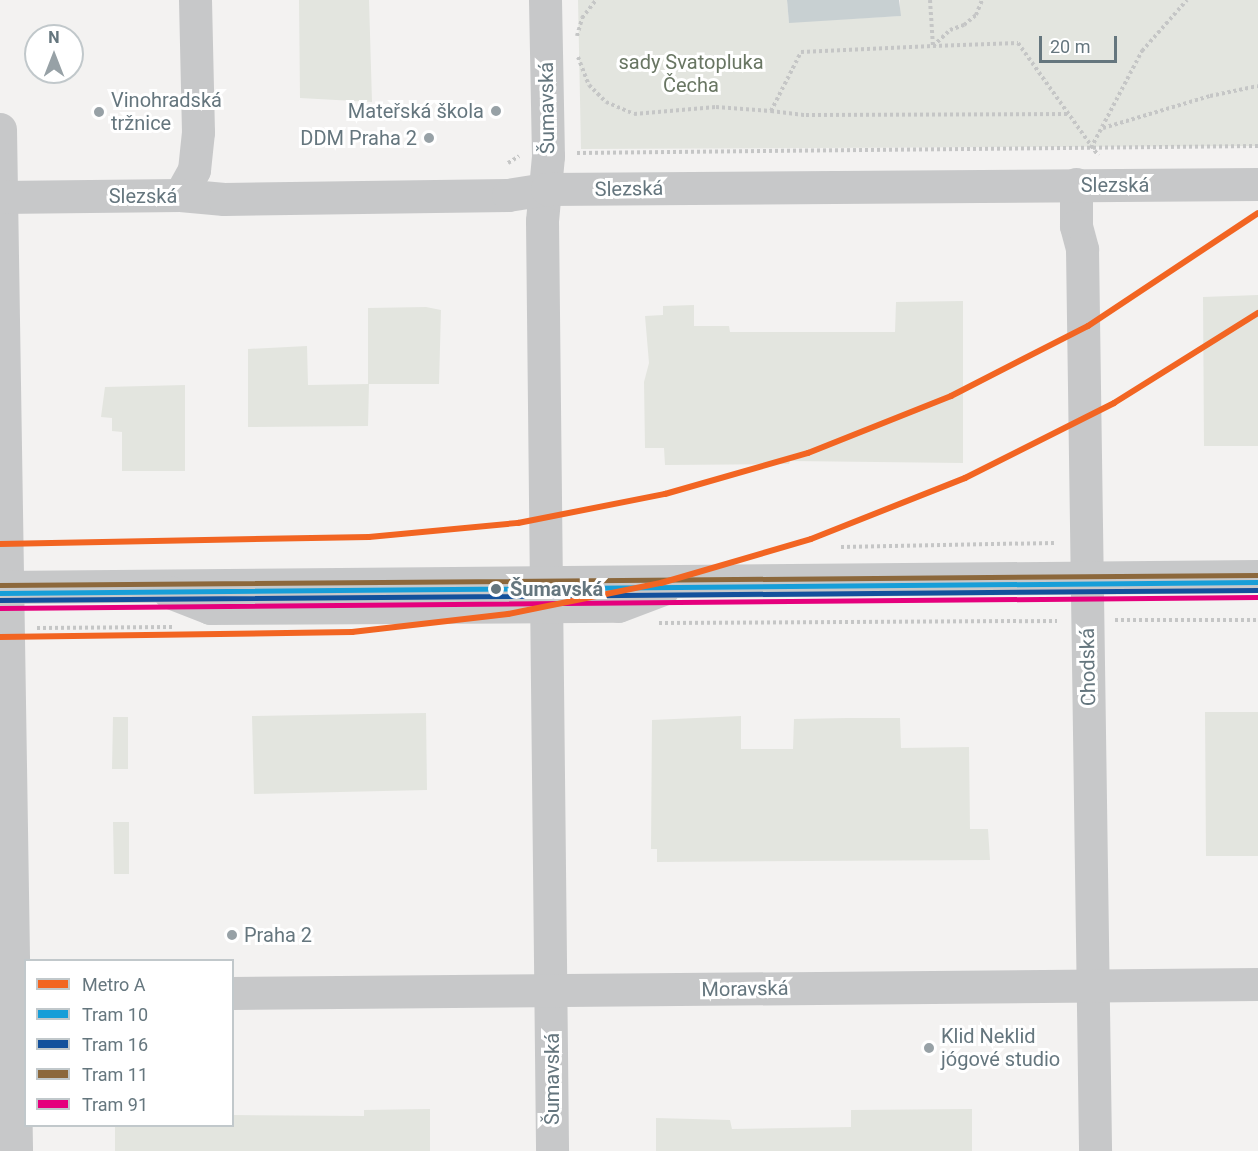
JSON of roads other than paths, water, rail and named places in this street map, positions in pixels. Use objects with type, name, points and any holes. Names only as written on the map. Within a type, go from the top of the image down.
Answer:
[{"type":"street","points":[[180,195],[194,171],[198,132],[195,0]]},
{"type":"street","name":"Šumavská","points":[[546,0],[547,189],[542,221],[552,1151]]},
{"type":"street","points":[[0,129],[4,587],[16,1151]]},
{"type":"street","name":"Chodská","points":[[1076,184],[1076,226],[1082,249],[1095,1151]]},
{"type":"street","name":"Slezská","points":[[1,197],[180,195],[225,199],[508,195],[547,189],[1258,184]]},
{"type":"street","points":[[4,587],[151,585],[546,594],[685,581],[1258,576]]},
{"type":"street","name":"Moravská","points":[[234,993],[1258,984]]},
{"type":"metro line","name":"A","points":[[0,544],[369,537],[518,523],[665,494],[808,453],[951,396],[1088,326],[1258,213]]},
{"type":"metro line","name":"A","points":[[0,637],[352,632],[508,614],[661,583],[811,539],[965,478],[1114,403],[1258,313]]},
{"type":"tram line","name":"11","points":[[0,585],[1258,575]]},
{"type":"tram line","name":"10","points":[[0,593],[1258,582]]},
{"type":"tram line","name":"16","points":[[0,600],[1258,590]]},
{"type":"tram line","name":"91","points":[[0,608],[1258,597]]},
{"type":"place","name":"Mateřská škola","points":[[496,111]]},
{"type":"place","name":"Vinohradská tržnice","points":[[99,112]]},
{"type":"place","name":"DDM Praha 2","points":[[429,138]]},
{"type":"place","name":"Šumavská","points":[[496,589]]},
{"type":"place","name":"Praha 2","points":[[232,935]]},
{"type":"place","name":"Klid Neklid jógové studio","points":[[929,1048]]},
{"type":"park label","name":"sady Svatopluka Čecha","points":[[691,74]]}]
